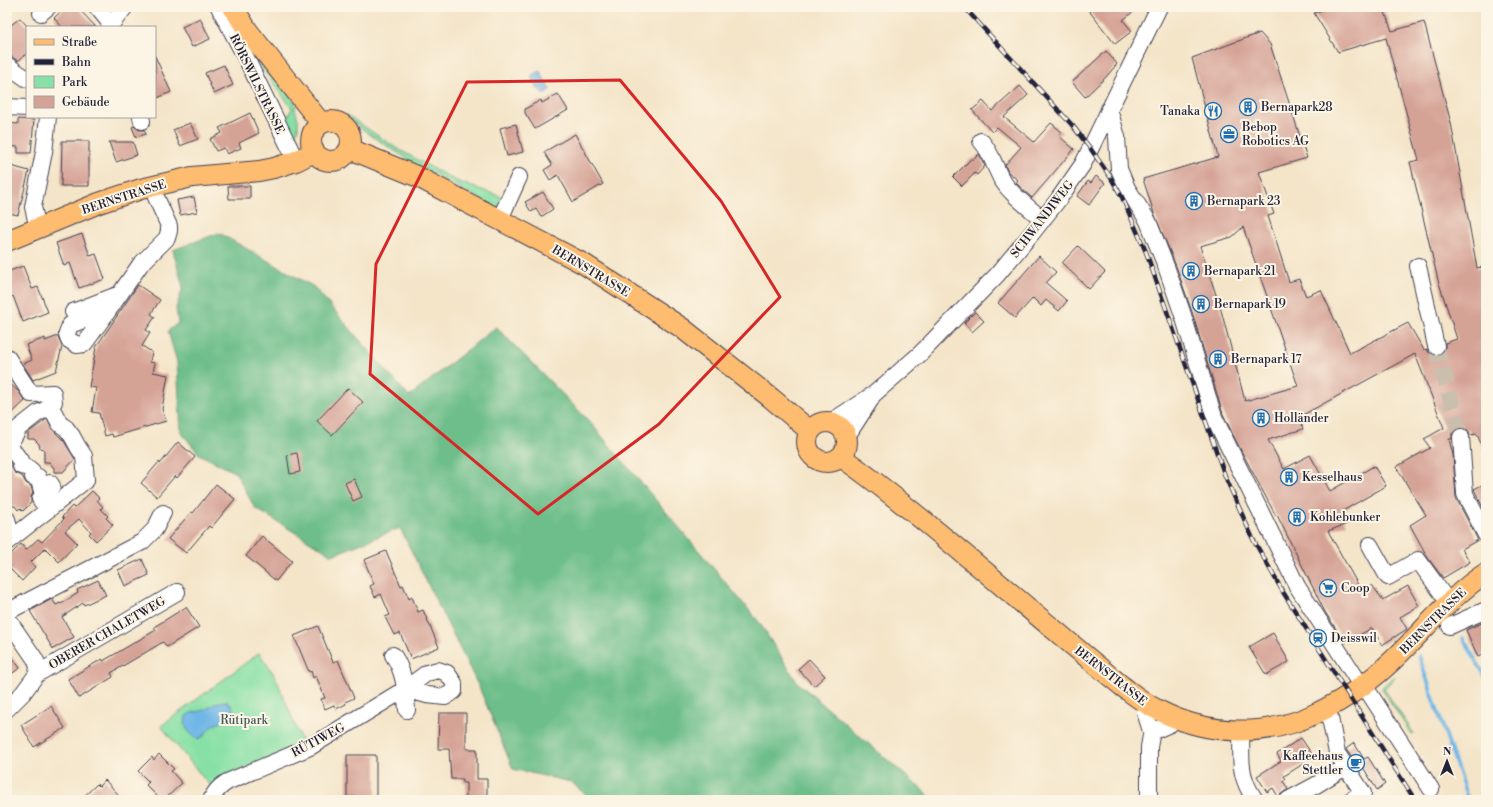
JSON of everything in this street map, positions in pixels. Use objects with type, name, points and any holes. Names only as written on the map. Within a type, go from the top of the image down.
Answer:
[{"type":"main road","points":[[233,7],[248,31],[321,124]]},
{"type":"main road","points":[[332,120],[342,124],[347,128],[351,138],[350,149],[342,158],[336,161],[323,160],[314,152],[311,142],[313,131],[321,124],[332,120]]},
{"type":"main road","name":"BERNSTRASSE","points":[[350,149],[416,176],[584,264],[682,328],[771,398],[810,431]]},
{"type":"main road","name":"BERNSTRASSE","points":[[7,241],[99,203],[151,186],[192,177],[258,171],[274,168],[296,161],[314,152]]},
{"type":"main road","points":[[831,422],[841,427],[847,436],[846,448],[836,460],[825,462],[815,458],[808,448],[808,436],[810,431],[819,423],[831,422]]},
{"type":"main road","name":"BERNSTRASSE","points":[[840,457],[857,468],[929,525],[1107,674],[1147,704],[1174,718],[1211,728],[1241,731],[1264,730],[1308,718],[1328,708],[1363,686],[1394,659],[1450,603],[1473,582],[1486,573]]},
{"type":"street","points":[[98,7],[104,26],[125,7]]},
{"type":"street","name":"RÖRSWILSTRASSE","points":[[219,7],[246,58],[296,161]]},
{"type":"street","name":"SCHWANDIWEG","points":[[831,422],[874,394],[920,354],[976,298],[1043,220],[1079,170],[1159,7]]},
{"type":"street","points":[[7,65],[26,78]]},
{"type":"street","points":[[7,107],[26,108]]},
{"type":"street","points":[[1109,109],[1117,137],[1119,169],[1127,188],[1148,221],[1167,269],[1183,315],[1214,418],[1297,586],[1431,789]]},
{"type":"street","points":[[38,229],[33,212],[33,203],[44,152],[48,118]]},
{"type":"street","points":[[981,141],[988,148],[1002,179],[1010,190],[1043,220]]},
{"type":"street","points":[[500,219],[519,177]]},
{"type":"street","points":[[108,311],[140,265],[164,242],[169,234],[169,226],[151,186]]},
{"type":"street","points":[[1418,266],[1436,346]]},
{"type":"street","points":[[72,313],[120,294]]},
{"type":"street","points":[[7,356],[31,394],[53,393],[54,402],[51,407],[38,413],[19,428],[9,448],[20,460],[21,466],[32,470],[33,477],[38,477],[42,491],[50,483],[52,486],[40,499],[48,510]]},
{"type":"street","name":"SCHWANDIWEG","points":[[847,436],[874,394]]},
{"type":"street","points":[[7,542],[86,480],[84,456],[66,428],[60,424],[51,407]]},
{"type":"street","points":[[1461,437],[1465,494],[1486,534]]},
{"type":"street","points":[[7,612],[142,542],[154,529],[163,512]]},
{"type":"street","points":[[7,519],[9,528],[7,530]]},
{"type":"street","points":[[1370,545],[1388,577],[1418,560],[1450,603]]},
{"type":"street","name":"OBERER CHALETWEG","points":[[7,709],[23,693],[37,674],[177,592]]},
{"type":"street","points":[[1450,626],[1486,610]]},
{"type":"street","name":"OBERER CHALETWEG","points":[[7,618],[36,659],[38,666],[37,674]]},
{"type":"street","points":[[393,655],[400,667],[405,689],[407,710]]},
{"type":"street","name":"RÜTIWEG","points":[[211,800],[218,788],[227,782],[310,748],[405,689]]},
{"type":"street","points":[[1147,704],[1145,712],[1152,734],[1149,747],[1149,800]]},
{"type":"street","points":[[1328,708],[1337,753],[1363,793],[1352,800]]},
{"type":"street","points":[[1152,734],[1159,728],[1170,724],[1174,718]]},
{"type":"street","points":[[1241,731],[1240,760],[1243,775],[1255,800]]},
{"type":"street","points":[[1288,800],[1316,785],[1345,766]]},
{"type":"highlighted area","points":[[620,80],[721,201],[780,297],[659,424],[538,514],[370,374],[376,264],[467,82]]},
{"type":"green space","points":[[233,20],[296,104],[295,109],[298,120],[298,131],[296,133],[282,129],[292,108],[247,49]]},
{"type":"green space","points":[[347,115],[396,148],[456,181],[505,198],[499,209],[401,155],[363,130],[345,116]]},
{"type":"green space","points":[[219,233],[314,287],[409,397],[496,327],[588,420],[759,622],[797,682],[934,800],[592,800],[571,782],[513,769],[479,687],[400,528],[332,555],[255,508],[236,473],[199,454],[181,432],[177,362],[168,331],[178,323],[176,308],[183,287],[173,250]]},
{"type":"green space","name":"Rütipark","points":[[259,653],[275,676],[303,744],[226,776],[210,786],[161,726]]},
{"type":"green space","points":[[1395,676],[1396,677],[1384,689],[1414,734],[1412,735],[1382,689],[1383,686]]},
{"type":"water","points":[[540,71],[550,90],[543,94],[540,89],[538,89],[531,76]]},
{"type":"water","points":[[226,701],[232,706],[234,712],[232,718],[216,724],[207,731],[204,736],[198,739],[189,732],[185,724],[186,716]]},
{"type":"building","points":[[66,7],[77,7],[95,26],[61,26],[54,18]]},
{"type":"building","points":[[1086,7],[1139,7],[1123,20],[1132,31],[1115,44]]},
{"type":"building","points":[[1330,7],[1383,7],[1392,31],[1424,22],[1451,123],[1477,268],[1482,267],[1486,281],[1486,456],[1477,434],[1470,435],[1469,431],[1465,428],[1455,429],[1452,433],[1452,439],[1449,439],[1453,455],[1456,498],[1478,540],[1462,549],[1470,562],[1443,578],[1428,558],[1410,525],[1426,515],[1396,467],[1430,448],[1424,439],[1444,428],[1415,354],[1299,417],[1303,429],[1268,440],[1284,469],[1310,455],[1330,491],[1374,466],[1386,486],[1341,512],[1347,524],[1328,531],[1362,592],[1372,585],[1383,600],[1408,586],[1419,606],[1400,617],[1407,629],[1382,645],[1372,628],[1345,643],[1325,612],[1277,515],[1276,516],[1236,441],[1223,414],[1192,312],[1176,266],[1154,213],[1143,179],[1218,157],[1192,58],[1260,33],[1270,44],[1307,158],[1259,172],[1274,214],[1268,216],[1289,282],[1299,279],[1306,296],[1321,290],[1350,353],[1408,323],[1424,350],[1427,349],[1429,353],[1434,355],[1442,353],[1445,348],[1445,343],[1457,339],[1438,280],[1410,162],[1419,160],[1386,38],[1338,52],[1314,13]],"holes":[[[1243,227],[1298,386],[1245,401],[1221,310],[1200,246],[1232,237]]]},
{"type":"building","points":[[20,18],[27,26],[26,54],[18,61],[8,54],[11,52],[7,47],[7,28]]},
{"type":"building","points":[[200,18],[210,39],[192,47],[182,27]]},
{"type":"building","points":[[1106,51],[1117,64],[1085,97],[1072,82]]},
{"type":"building","points":[[156,58],[171,92],[156,99]]},
{"type":"building","points":[[224,65],[233,85],[214,94],[205,73]]},
{"type":"building","points":[[1020,86],[1028,95],[1004,117],[1034,142],[1051,123],[1062,132],[1059,136],[1074,149],[1032,198],[1016,183],[1018,180],[1008,172],[1005,165],[1021,147],[997,127],[992,132],[972,110],[983,101],[992,111]]},
{"type":"building","points":[[558,94],[568,110],[535,129],[525,113],[525,109],[541,100],[542,103]]},
{"type":"building","points":[[250,113],[259,133],[239,143],[241,148],[227,154],[224,148],[216,151],[210,139],[222,133],[219,128]]},
{"type":"building","points":[[18,119],[34,120],[31,153],[18,153],[18,147],[7,146],[7,123],[18,124]]},
{"type":"building","points":[[190,123],[198,139],[180,146],[173,130]]},
{"type":"building","points":[[516,124],[523,152],[507,156],[500,128]]},
{"type":"building","points":[[134,126],[139,130],[144,130],[146,134],[136,137],[132,127]]},
{"type":"building","points":[[575,134],[603,184],[573,202],[558,175],[550,180],[544,170],[552,165],[544,152]]},
{"type":"building","points":[[62,141],[89,141],[89,186],[61,186]]},
{"type":"building","points":[[109,142],[133,142],[137,155],[116,162]]},
{"type":"building","points":[[979,154],[985,166],[977,175],[975,173],[962,186],[953,177],[972,158],[973,160]]},
{"type":"building","points":[[11,166],[29,171],[18,215],[8,213],[12,197],[7,195],[7,176]]},
{"type":"building","points":[[1096,176],[1105,183],[1089,205],[1077,196],[1088,181],[1091,183]]},
{"type":"building","points":[[228,186],[250,186],[250,199],[229,199]]},
{"type":"building","points":[[543,192],[553,209],[541,217],[536,209],[531,212],[525,202]]},
{"type":"building","points":[[194,197],[197,212],[180,215],[177,200]]},
{"type":"building","points":[[82,234],[90,256],[96,254],[105,279],[79,288],[70,263],[64,266],[56,243]]},
{"type":"building","points":[[1078,246],[1105,272],[1089,289],[1062,263]]},
{"type":"building","points":[[1039,256],[1056,272],[1046,283],[1067,301],[1059,311],[1046,300],[1041,306],[1033,298],[1015,318],[998,303]]},
{"type":"building","points":[[23,266],[32,289],[38,287],[48,312],[23,322],[13,296],[7,299],[7,272]]},
{"type":"building","points":[[138,285],[160,300],[151,314],[155,317],[146,330],[150,333],[142,346],[152,352],[150,362],[155,363],[153,372],[168,375],[162,409],[166,421],[113,437],[112,434],[105,436],[99,413],[92,412],[96,388],[89,387],[96,347]]},
{"type":"building","points":[[975,312],[984,321],[972,332],[964,323]]},
{"type":"building","points":[[58,336],[62,347],[56,371],[33,380],[23,364],[32,360],[26,345],[45,338],[45,341]]},
{"type":"building","points":[[7,381],[19,392],[25,401],[7,418]]},
{"type":"building","points":[[348,388],[363,402],[332,435],[317,421]]},
{"type":"building","points":[[47,419],[52,429],[64,441],[75,459],[63,472],[54,472],[54,468],[49,462],[44,462],[44,449],[40,448],[39,444],[34,439],[28,439],[28,433]]},
{"type":"building","points":[[178,442],[195,457],[177,478],[175,476],[157,497],[141,483],[159,462],[160,464]]},
{"type":"building","points":[[297,453],[300,472],[290,474],[287,455]]},
{"type":"building","points":[[7,460],[11,464],[14,472],[22,476],[26,483],[31,486],[33,493],[31,503],[23,511],[20,508],[18,510],[15,506],[10,506],[10,498],[7,495]]},
{"type":"building","points":[[354,479],[362,497],[353,501],[345,483]]},
{"type":"building","points":[[1486,483],[1486,514],[1474,489]]},
{"type":"building","points":[[216,484],[235,499],[211,528],[209,526],[186,553],[168,539],[191,512],[193,513]]},
{"type":"building","points":[[92,491],[99,498],[97,500],[103,507],[101,509],[108,516],[106,518],[113,525],[96,541],[89,534],[91,532],[79,519],[65,531],[77,543],[59,562],[45,548],[31,562],[35,567],[22,581],[9,568],[11,566],[7,562],[7,558],[21,544],[26,550],[38,539],[42,542],[64,519],[62,517],[72,506],[74,508]]},
{"type":"building","points":[[262,536],[292,561],[276,581],[246,556]]},
{"type":"building","points":[[386,551],[401,586],[403,585],[409,599],[412,597],[418,612],[423,610],[439,647],[411,659],[400,633],[394,635],[385,617],[390,615],[381,594],[375,597],[370,586],[374,584],[364,560]]},
{"type":"building","points":[[142,559],[149,575],[125,586],[118,570]]},
{"type":"building","points":[[98,580],[106,595],[84,605],[83,603],[62,617],[74,637],[53,649],[30,611],[52,599],[56,605],[61,604],[78,593],[77,590]]},
{"type":"building","points":[[186,607],[199,627],[167,647],[163,642],[111,673],[113,677],[79,698],[68,679],[102,659],[103,661],[156,630],[154,627]]},
{"type":"building","points":[[1486,621],[1486,653],[1478,657],[1466,630]]},
{"type":"building","points":[[318,626],[333,662],[338,660],[354,698],[345,702],[346,704],[336,709],[334,705],[325,709],[321,699],[325,698],[316,676],[313,678],[311,671],[309,672],[294,636]]},
{"type":"building","points":[[1273,633],[1289,662],[1266,675],[1249,647]]},
{"type":"building","points":[[7,650],[20,668],[7,677]]},
{"type":"building","points":[[809,659],[825,676],[814,686],[798,669]]},
{"type":"building","points":[[51,706],[65,728],[34,747],[21,725]]},
{"type":"building","points":[[439,713],[466,713],[466,749],[477,749],[477,779],[487,779],[487,800],[466,800],[466,783],[463,783],[463,779],[451,779],[449,749],[438,749]]},
{"type":"building","points":[[1301,738],[1314,757],[1284,776],[1286,779],[1283,781],[1288,789],[1280,795],[1279,798],[1273,788],[1267,792],[1257,776],[1281,761],[1277,754]]},
{"type":"building","points":[[1354,743],[1364,759],[1368,757],[1385,784],[1377,790],[1361,764],[1357,766],[1346,749]]},
{"type":"building","points":[[159,754],[174,769],[171,771],[182,783],[164,800],[161,800],[146,785],[149,782],[138,771],[152,757],[154,760]]},
{"type":"building","points":[[347,755],[376,755],[376,797],[347,797]]},
{"type":"building","points":[[105,780],[118,794],[113,800],[80,800],[97,784],[99,786]]},
{"type":"waterway","points":[[1463,638],[1486,678]]},
{"type":"waterway","points":[[1419,656],[1468,800]]},
{"type":"tunnel","points":[[1436,346],[1461,437]]},
{"type":"railway","points":[[964,7],[1072,125],[1111,178],[1122,197],[1146,252],[1225,476],[1253,539],[1283,592],[1415,800]]},
{"type":"place","name":"Bernapark28","points":[[1248,107]]},
{"type":"place","name":"Tanaka","points":[[1213,111]]},
{"type":"place","name":"Bebop Robotics AG","points":[[1229,134]]},
{"type":"place","name":"Bernapark 23","points":[[1194,201]]},
{"type":"place","name":"Bernapark 21","points":[[1191,271]]},
{"type":"place","name":"Bernapark 19","points":[[1201,304]]},
{"type":"place","name":"Bernapark 17","points":[[1218,359]]},
{"type":"place","name":"Holländer","points":[[1261,418]]},
{"type":"place","name":"Kesselhaus","points":[[1289,477]]},
{"type":"place","name":"Kohlebunker","points":[[1297,517]]},
{"type":"place","name":"Coop","points":[[1328,588]]},
{"type":"place","name":"Deisswil","points":[[1318,638]]},
{"type":"place","name":"Kaffeehaus Stettler","points":[[1356,763]]}]
